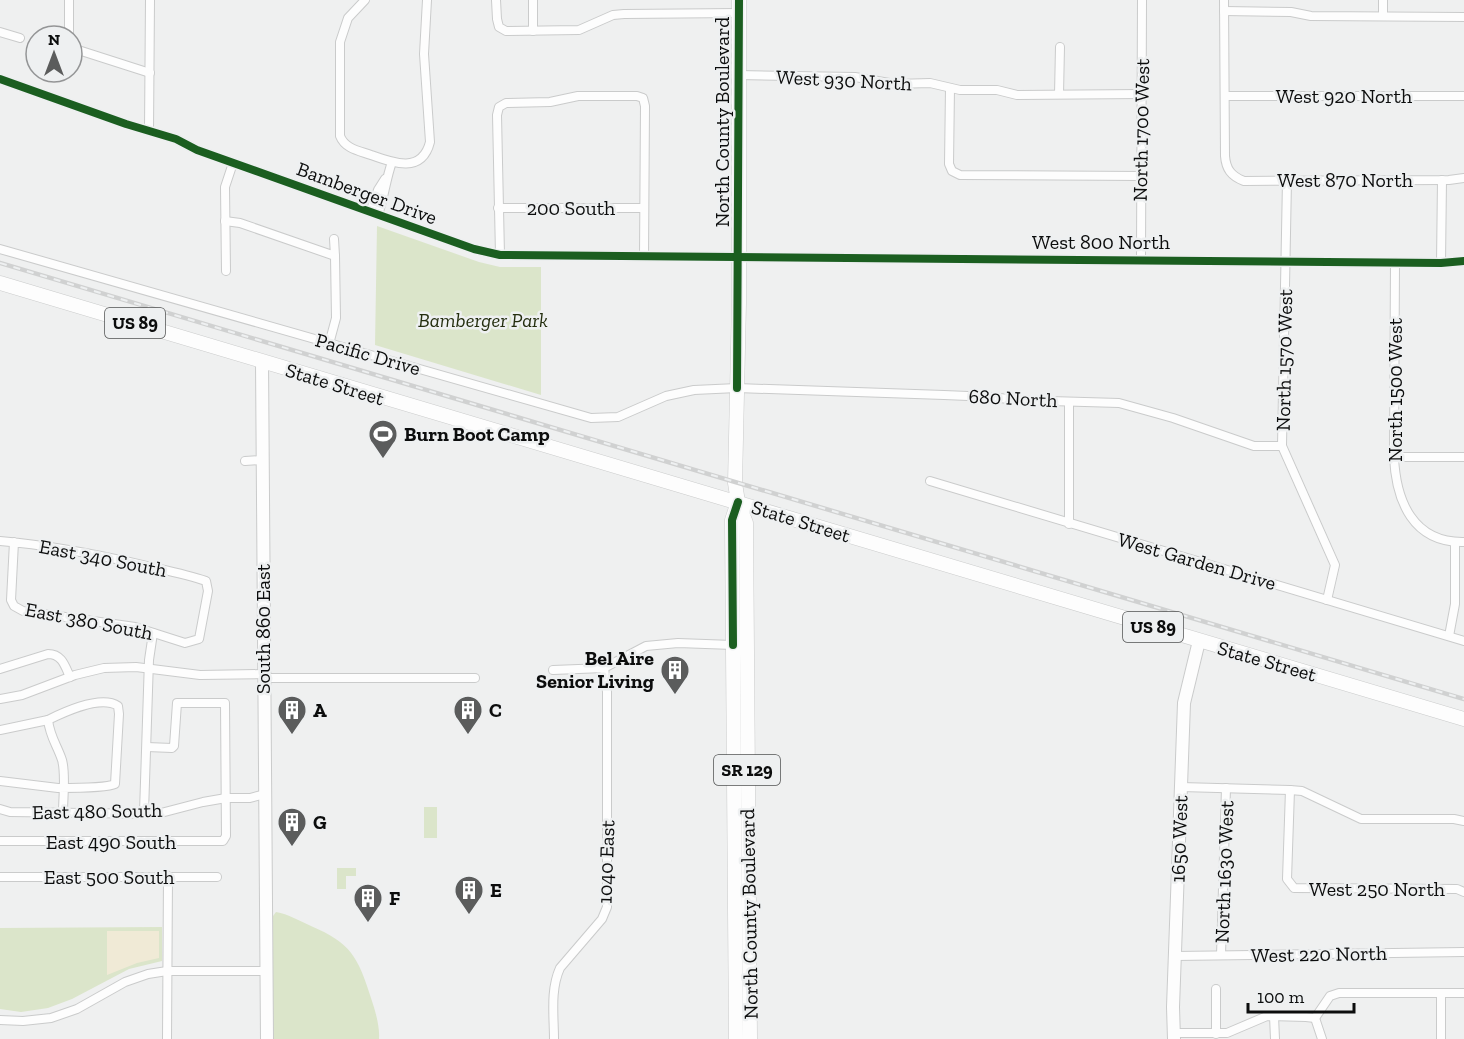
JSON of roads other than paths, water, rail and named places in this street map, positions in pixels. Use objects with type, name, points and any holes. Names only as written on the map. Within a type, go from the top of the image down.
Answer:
[{"type":"main road","name":"North County Boulevard","points":[[739,6],[735,483],[738,502],[746,523],[750,1039]]},
{"type":"main road","name":"State Street","points":[[0,283],[1464,719]]},
{"type":"main road","name":"North County Boulevard","points":[[736,1039],[732,519],[738,502]]},
{"type":"street","points":[[69,0],[69,24]]},
{"type":"street","points":[[149,130],[150,0]]},
{"type":"street","points":[[365,0],[348,18],[340,42],[340,136],[346,146],[401,165],[419,160],[426,152],[430,142],[424,54],[427,0]]},
{"type":"street","points":[[496,0],[499,27],[506,31],[579,30],[613,15],[739,6]]},
{"type":"street","points":[[533,0],[533,31]]},
{"type":"street","name":"North 1700 West","points":[[1141,259],[1142,0]]},
{"type":"street","points":[[1224,0],[1225,96]]},
{"type":"street","points":[[1383,0],[1383,16]]},
{"type":"street","points":[[1224,11],[1292,12],[1311,16],[1464,17]]},
{"type":"street","points":[[0,32],[20,38]]},
{"type":"street","points":[[1059,47],[1059,94]]},
{"type":"street","points":[[84,52],[150,73]]},
{"type":"street","name":"West 930 North","points":[[738,75],[855,77],[895,84],[930,82],[950,88]]},
{"type":"street","name":"Bamberger Drive","points":[[0,79],[126,124],[176,139],[197,150],[232,163],[474,249],[500,255],[738,257]]},
{"type":"street","points":[[1142,94],[1017,95],[998,90],[950,88],[949,164],[952,171],[960,175],[1142,176]]},
{"type":"street","points":[[500,255],[497,116],[499,107],[506,103],[550,102],[578,96],[637,96],[643,98],[645,105],[644,256]]},
{"type":"street","name":"West 920 North","points":[[1225,96],[1464,96]]},
{"type":"street","name":"West 870 North","points":[[1225,96],[1226,166],[1235,178],[1244,181],[1464,178]]},
{"type":"street","points":[[374,213],[385,193],[392,162]]},
{"type":"street","points":[[226,271],[225,187],[232,163]]},
{"type":"street","name":"North 1570 West","points":[[1287,180],[1282,446],[1335,566],[1327,600]]},
{"type":"street","points":[[1441,262],[1442,180]]},
{"type":"street","name":"200 South","points":[[498,208],[644,208]]},
{"type":"street","points":[[225,221],[240,223],[335,256]]},
{"type":"street","points":[[329,344],[336,318],[334,239]]},
{"type":"street","name":"Pacific Drive","points":[[0,249],[591,418],[618,417],[677,393],[737,388]]},
{"type":"street","name":"West 800 North","points":[[738,257],[1464,261]]},
{"type":"street","name":"North 1500 West","points":[[1395,262],[1394,457],[1398,493],[1409,514],[1421,529],[1430,534],[1460,542]]},
{"type":"street","name":"South 860 East","points":[[262,362],[267,1039]]},
{"type":"street","name":"680 North","points":[[737,388],[963,395],[1016,400],[1119,403],[1173,418],[1254,446],[1282,446]]},
{"type":"street","points":[[1069,402],[1069,524]]},
{"type":"street","points":[[1394,457],[1464,457]]},
{"type":"street","points":[[246,461],[262,460]]},
{"type":"street","name":"West Garden Drive","points":[[930,481],[1464,641]]},
{"type":"street","name":"East 340 South","points":[[0,541],[107,556],[206,582],[208,591],[199,639]]},
{"type":"street","name":"East 380 South","points":[[14,542],[11,600],[14,606],[23,611],[135,627],[185,642],[199,639]]},
{"type":"street","points":[[1449,636],[1455,604],[1460,542]]},
{"type":"street","points":[[144,812],[149,668],[153,633]]},
{"type":"street","name":"1650 West","points":[[1174,1036],[1184,703],[1199,641]]},
{"type":"street","points":[[553,670],[604,668],[645,646],[678,643],[733,645]]},
{"type":"street","points":[[0,669],[48,654],[56,654],[60,657],[70,677]]},
{"type":"street","points":[[0,699],[22,696],[70,677],[104,668],[149,668],[200,675],[475,678]]},
{"type":"street","name":"1040 East","points":[[554,1039],[553,994],[556,976],[560,968],[602,919],[607,907],[607,692],[604,668]]},
{"type":"street","points":[[0,730],[48,720],[101,702],[112,702],[118,706],[115,783],[110,786],[63,788],[0,782]]},
{"type":"street","points":[[147,747],[172,748],[174,746],[177,703],[225,703],[226,798]]},
{"type":"street","points":[[48,720],[50,737],[62,762],[63,812]]},
{"type":"street","points":[[1181,787],[1302,791],[1361,819],[1455,819],[1464,821]]},
{"type":"street","name":"North 1630 West","points":[[1221,955],[1226,788]]},
{"type":"street","name":"West 250 North","points":[[1290,790],[1287,879],[1291,887],[1298,890],[1457,889],[1464,892]]},
{"type":"street","name":"East 480 South","points":[[0,809],[10,812],[144,812],[157,814],[226,798],[250,798],[265,794]]},
{"type":"street","name":"East 490 South","points":[[0,841],[223,842],[226,836],[226,798]]},
{"type":"street","points":[[167,1039],[168,876]]},
{"type":"street","name":"East 500 South","points":[[0,877],[218,877]]},
{"type":"street","name":"West 220 North","points":[[1175,956],[1464,952]]},
{"type":"street","points":[[0,1020],[23,1021],[51,1018],[77,1010],[125,982],[148,974],[167,971],[266,970]]},
{"type":"street","points":[[1216,989],[1216,1034]]},
{"type":"street","points":[[1315,1018],[1330,996],[1339,993],[1464,993]]},
{"type":"street","points":[[1441,993],[1441,1039]]},
{"type":"street","points":[[1174,1036],[1216,1034],[1236,1030],[1258,1019],[1274,1016],[1315,1018]]},
{"type":"street","points":[[1274,1016],[1275,1039]]},
{"type":"street","points":[[1315,1018],[1322,1039]]},
{"type":"railway","points":[[0,263],[1464,699]]},
{"type":"place","name":"Burn Boot Camp","points":[[383,460]]},
{"type":"place","name":"Bel Aire Senior Living","points":[[675,696]]},
{"type":"place","name":"A","points":[[292,736]]},
{"type":"place","name":"C","points":[[468,736]]},
{"type":"place","name":"G","points":[[292,848]]},
{"type":"place","name":"E","points":[[469,916]]},
{"type":"place","name":"F","points":[[368,924]]},
{"type":"park label","name":"Bamberger Park","points":[[483,320]]}]
